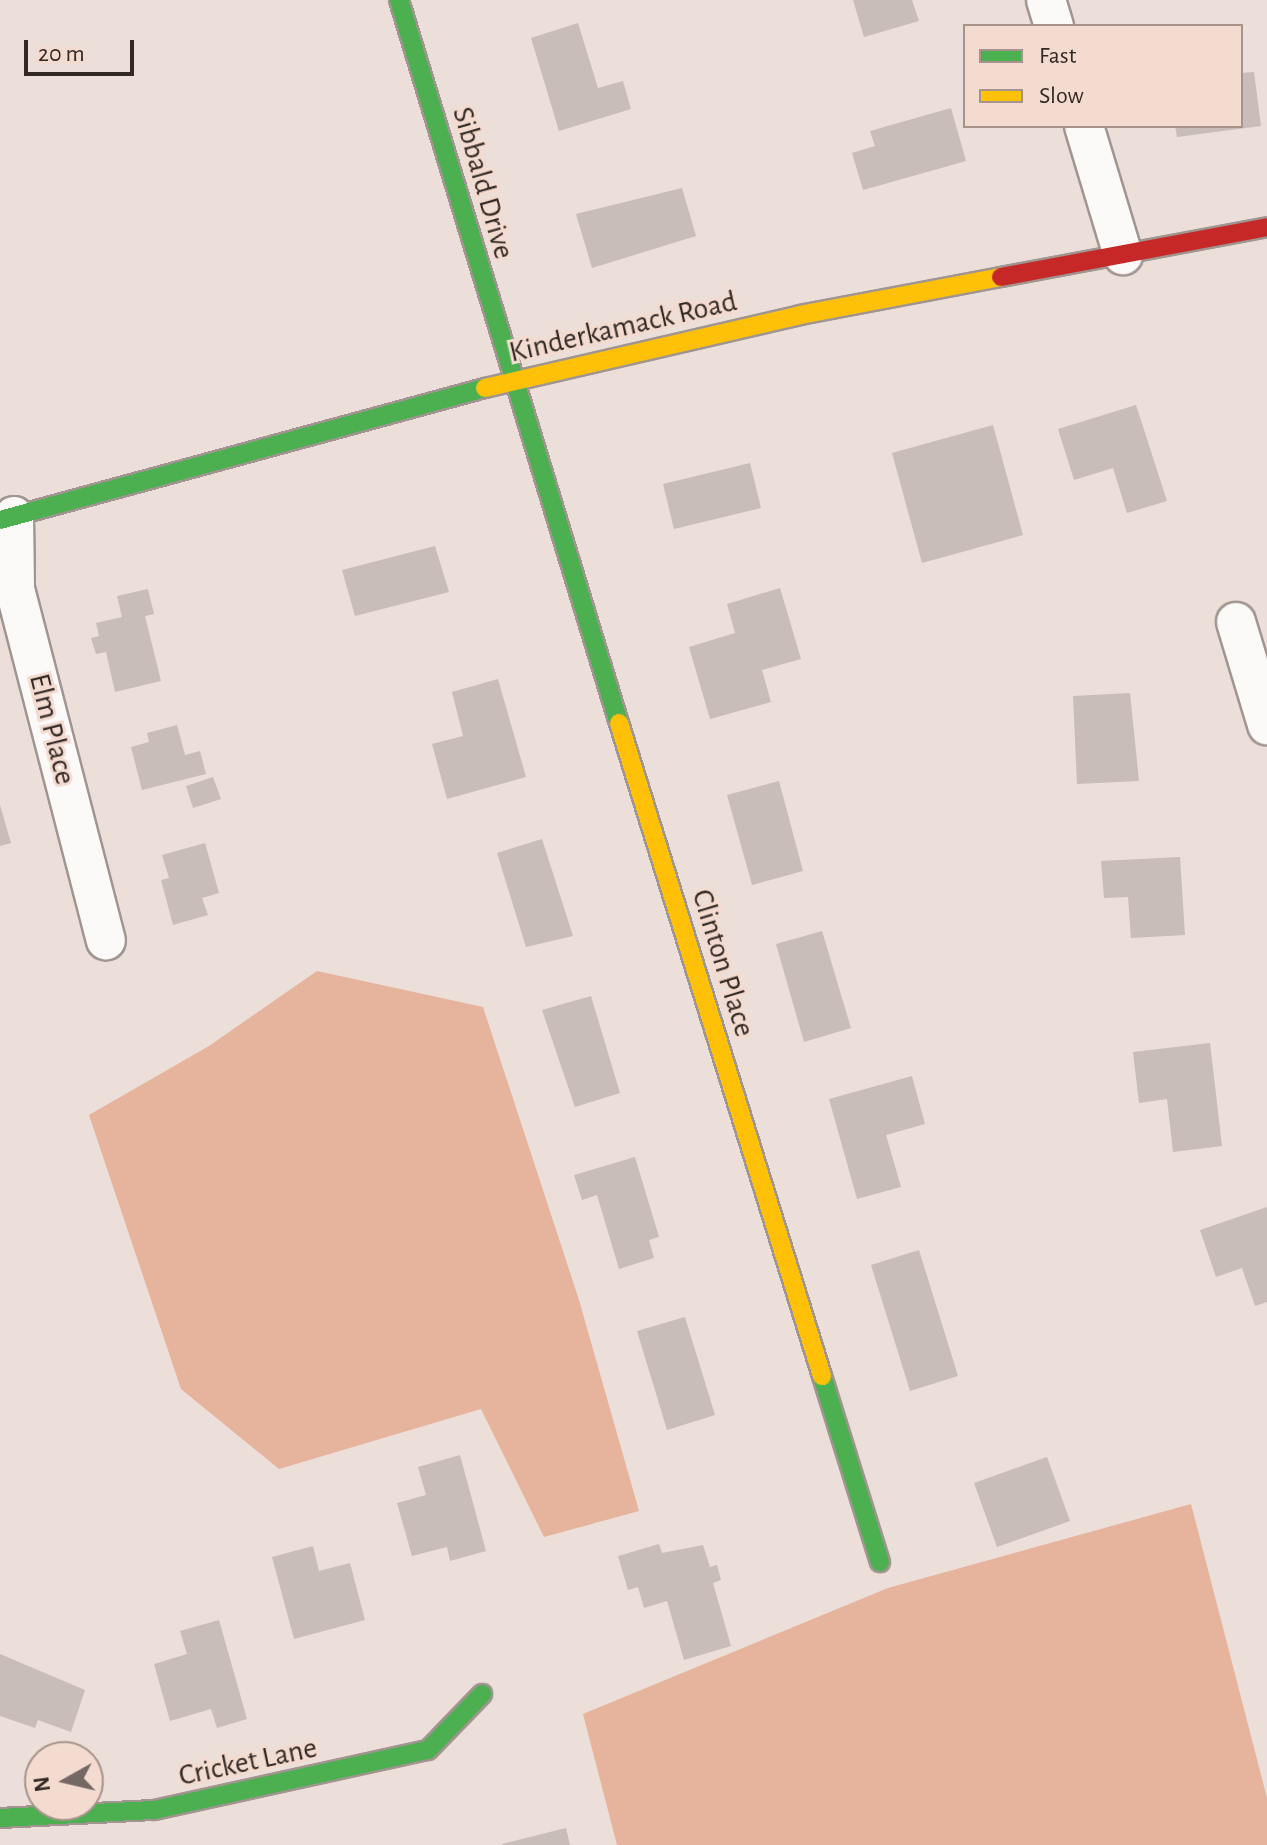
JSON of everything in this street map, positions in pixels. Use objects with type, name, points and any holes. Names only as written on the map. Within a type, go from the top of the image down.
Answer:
[{"type":"street","name":"Sibbald Drive","points":[[399,0],[512,381]]},
{"type":"street","points":[[1046,0],[1053,24]]},
{"type":"street","points":[[1085,128],[1123,255]]},
{"type":"street","name":"Kinderkamack Road","points":[[7,518],[512,381],[800,315],[1267,227]]},
{"type":"street","name":"Clinton Place","points":[[512,381],[880,1562]]},
{"type":"street","name":"Elm Place","points":[[7,518],[15,589],[106,940]]},
{"type":"street","points":[[1236,622],[1267,725]]},
{"type":"street","name":"Cricket Lane","points":[[0,1818],[154,1810],[428,1750],[482,1694]]},
{"type":"shaded area","points":[[317,971],[483,1007],[579,1300],[639,1511],[544,1537],[481,1409],[279,1469],[181,1389],[89,1115],[209,1046]]},
{"type":"shaded area","points":[[1191,1504],[1267,1798],[1267,1845],[617,1845],[583,1714],[888,1588]]},
{"type":"building","points":[[853,0],[912,0],[919,21],[864,37]]},
{"type":"building","points":[[578,23],[598,88],[623,81],[631,109],[559,131],[531,38]]},
{"type":"building","points":[[1254,72],[1261,126],[1177,137],[1175,128],[1243,128],[1243,73]]},
{"type":"building","points":[[951,108],[966,161],[863,190],[852,153],[875,146],[870,131]]},
{"type":"building","points":[[682,188],[696,236],[592,268],[576,214]]},
{"type":"building","points":[[1136,405],[1167,501],[1127,513],[1113,468],[1074,480],[1058,429]]},
{"type":"building","points":[[993,425],[1023,535],[922,563],[892,453]]},
{"type":"building","points":[[750,463],[761,508],[674,529],[663,484]]},
{"type":"building","points":[[435,546],[449,592],[355,616],[342,570]]},
{"type":"building","points":[[780,588],[801,659],[762,670],[771,702],[710,719],[689,647],[735,633],[727,604]]},
{"type":"building","points":[[148,589],[154,614],[145,616],[161,681],[115,692],[106,652],[96,654],[91,638],[99,636],[96,623],[122,617],[117,596]]},
{"type":"building","points":[[498,679],[526,777],[447,799],[432,744],[463,736],[452,692]]},
{"type":"building","points":[[1130,693],[1139,781],[1077,784],[1073,696]]},
{"type":"building","points":[[177,725],[185,755],[200,751],[206,774],[142,790],[131,747],[149,742],[147,733]]},
{"type":"building","points":[[213,777],[221,799],[193,808],[186,786]]},
{"type":"building","points":[[779,781],[803,871],[752,885],[727,795]]},
{"type":"building","points":[[0,805],[11,843],[0,846]]},
{"type":"building","points":[[542,839],[573,936],[526,947],[497,853]]},
{"type":"building","points":[[205,843],[219,893],[202,898],[208,915],[173,925],[161,880],[169,878],[162,855]]},
{"type":"building","points":[[1180,857],[1185,935],[1131,938],[1128,897],[1104,898],[1101,861]]},
{"type":"building","points":[[822,931],[851,1028],[804,1042],[776,944]]},
{"type":"building","points":[[591,996],[620,1093],[575,1107],[542,1010]]},
{"type":"building","points":[[1210,1043],[1222,1146],[1173,1152],[1167,1099],[1139,1103],[1133,1052]]},
{"type":"building","points":[[912,1076],[925,1124],[886,1135],[901,1187],[857,1199],[829,1099]]},
{"type":"building","points":[[635,1157],[659,1237],[649,1240],[654,1258],[619,1269],[597,1195],[582,1200],[574,1175]]},
{"type":"building","points":[[1267,1207],[1267,1302],[1255,1306],[1242,1268],[1216,1277],[1200,1230]]},
{"type":"building","points":[[919,1250],[958,1376],[910,1391],[871,1265]]},
{"type":"building","points":[[685,1317],[715,1415],[667,1430],[637,1331]]},
{"type":"building","points":[[460,1455],[486,1551],[450,1561],[447,1547],[412,1556],[397,1503],[426,1495],[418,1467]]},
{"type":"building","points":[[1047,1457],[1070,1521],[997,1547],[974,1483]]},
{"type":"building","points":[[659,1544],[662,1553],[703,1545],[710,1567],[717,1565],[721,1580],[713,1583],[731,1646],[684,1660],[667,1601],[644,1608],[638,1587],[628,1590],[618,1556]]},
{"type":"building","points":[[313,1546],[319,1571],[350,1563],[365,1620],[294,1639],[272,1557]]},
{"type":"building","points":[[219,1620],[247,1719],[217,1728],[211,1709],[170,1721],[154,1664],[187,1654],[180,1631]]},
{"type":"building","points":[[0,1654],[85,1690],[71,1732],[38,1720],[35,1728],[0,1716]]},
{"type":"building","points":[[566,1828],[570,1845],[502,1844]]},
{"type":"traffic: fast","points":[[399,0],[619,723]]},
{"type":"traffic: fast","points":[[0,520],[485,388]]},
{"type":"traffic: fast","points":[[822,1376],[880,1562]]},
{"type":"traffic: fast","points":[[0,1818],[154,1810],[428,1750],[482,1694]]},
{"type":"traffic: slow","points":[[485,388],[800,315],[1001,277]]},
{"type":"traffic: slow","points":[[619,723],[822,1376]]},
{"type":"traffic: jam","points":[[1001,277],[1267,227]]}]
